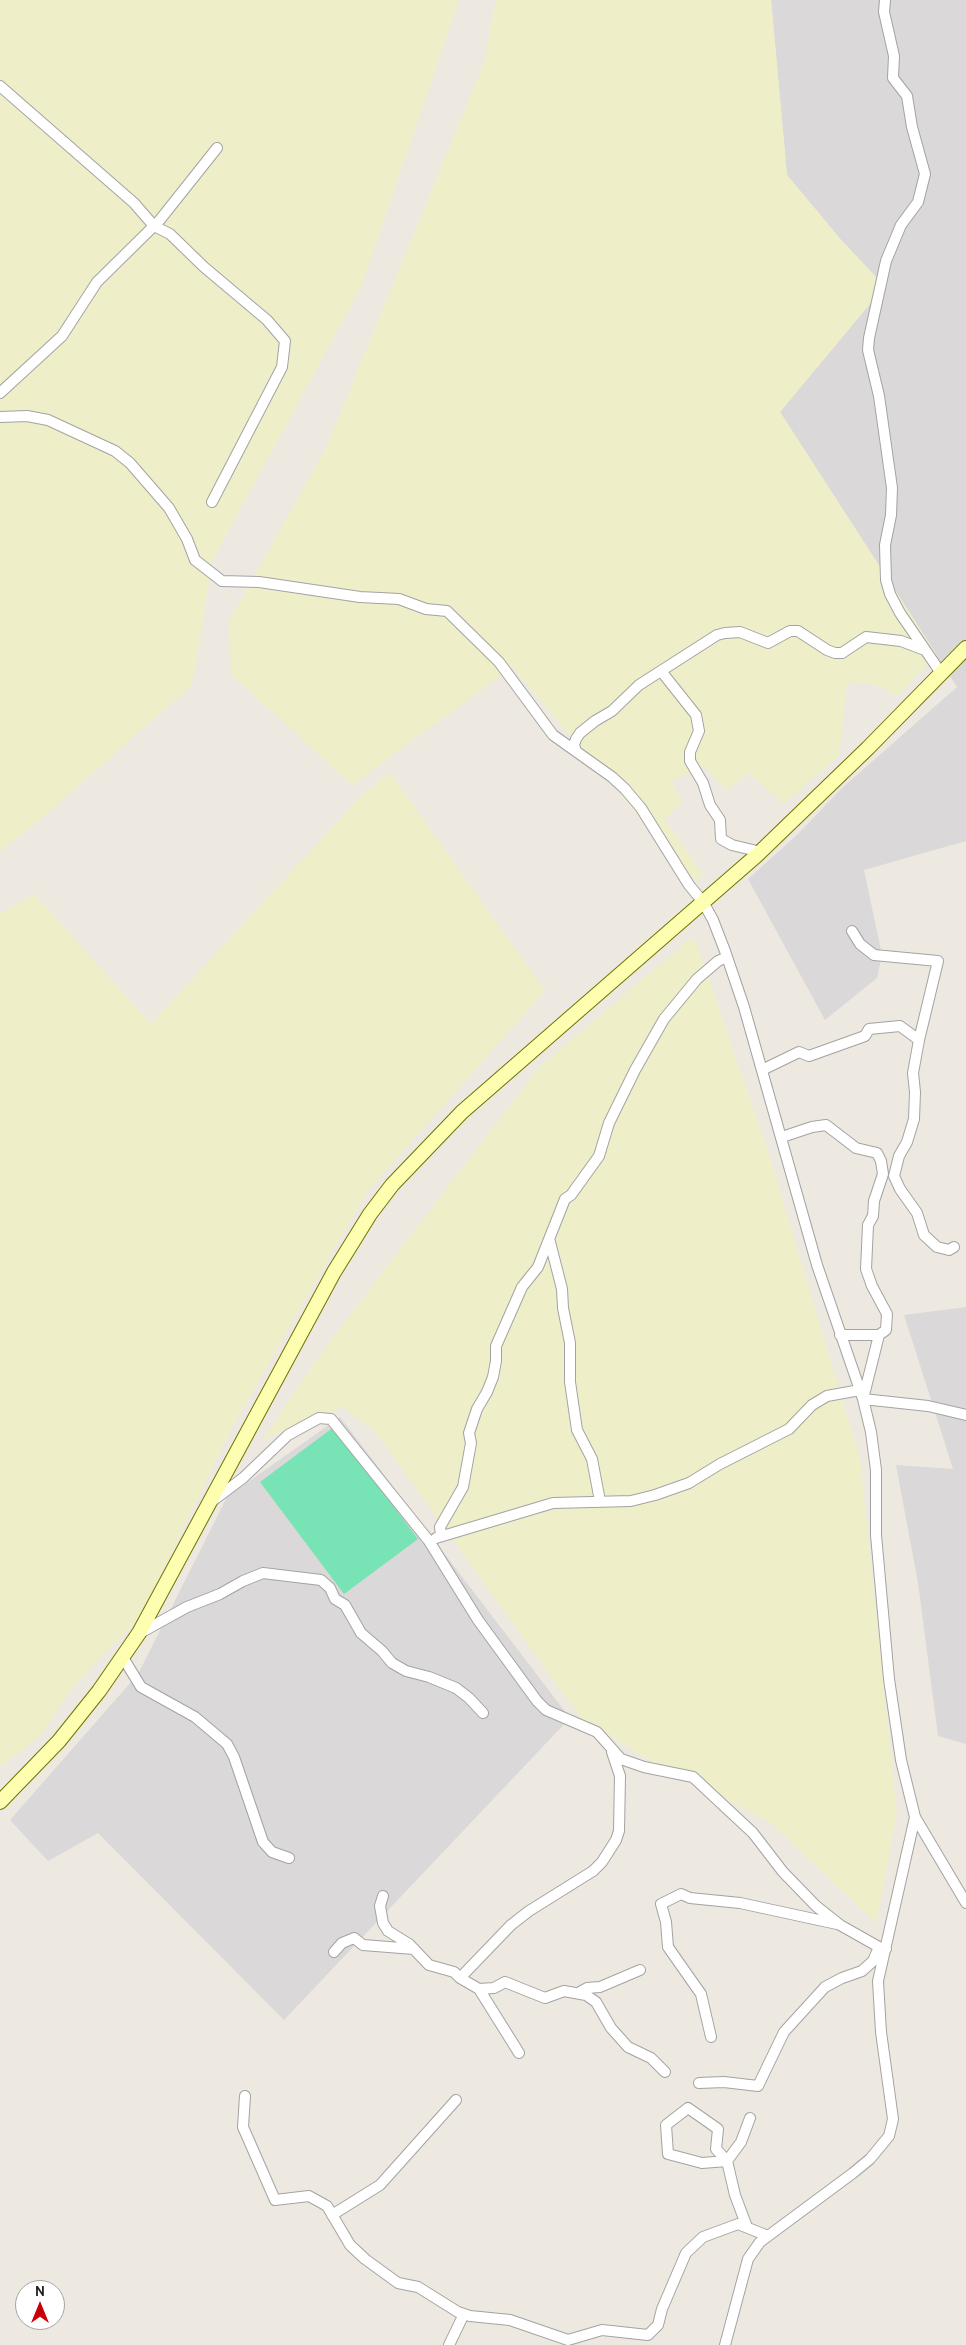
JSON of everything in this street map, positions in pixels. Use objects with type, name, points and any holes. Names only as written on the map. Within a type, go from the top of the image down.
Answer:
[{"type":"main road","points":[[0,1802],[58,1741],[99,1691],[139,1633],[334,1272],[370,1214],[392,1185],[462,1112],[761,852],[868,748],[941,673],[961,661],[966,648]]},
{"type":"street","points":[[885,0],[884,12],[894,56],[893,78],[907,96],[912,127],[925,174],[918,202],[901,225],[886,261],[870,328],[868,350],[879,396],[892,488],[892,507],[885,545],[887,586],[900,613],[923,650],[941,673]]},
{"type":"street","points":[[0,86],[134,203],[154,226],[170,234],[204,267],[267,320],[285,341],[282,367],[212,502]]},
{"type":"street","points":[[0,394],[62,336],[97,282],[154,226],[217,148]]},
{"type":"street","points":[[0,417],[27,416],[48,420],[115,451],[130,463],[170,508],[196,560],[222,582],[259,582],[360,597],[399,599],[426,609],[447,611],[499,662],[552,735],[612,777],[640,808],[689,885],[703,902],[713,920],[727,957],[782,1137],[818,1266],[861,1394],[871,1432],[876,1470],[876,1535],[889,1679],[901,1760],[915,1817],[966,1903]]},
{"type":"street","points":[[576,751],[576,739],[587,726],[612,711],[639,685],[717,635],[732,631],[740,632],[768,642],[790,631],[798,631],[827,650],[836,653],[842,653],[866,637],[901,641],[923,650]]},
{"type":"street","points":[[661,671],[696,715],[699,731],[690,752],[690,761],[704,783],[710,805],[720,820],[721,839],[732,845],[761,852]]},
{"type":"street","points":[[852,932],[860,944],[874,955],[938,961],[913,1073],[915,1092],[914,1119],[907,1142],[899,1156],[894,1176],[916,1213],[924,1235],[937,1247],[950,1250],[954,1248]]},
{"type":"street","points":[[441,1535],[440,1527],[463,1487],[471,1443],[469,1433],[477,1409],[493,1377],[496,1346],[522,1287],[538,1267],[550,1242],[565,1199],[571,1195],[599,1156],[609,1123],[635,1070],[664,1019],[697,979],[718,961],[727,957]]},
{"type":"street","points":[[762,1070],[799,1052],[809,1056],[865,1036],[869,1029],[900,1026],[919,1040]]},
{"type":"street","points":[[782,1137],[812,1127],[826,1125],[856,1148],[877,1154],[881,1161],[883,1174],[874,1201],[873,1216],[868,1225],[866,1269],[872,1286],[887,1314],[886,1330],[879,1335],[840,1335]]},
{"type":"street","points":[[550,1242],[562,1289],[563,1308],[570,1343],[570,1382],[577,1430],[592,1459],[600,1501]]},
{"type":"street","points":[[861,1394],[879,1335]]},
{"type":"street","points":[[429,1542],[441,1535],[554,1503],[639,1499],[689,1483],[720,1464],[745,1454],[789,1429],[812,1405],[827,1396],[861,1394],[966,1415]]},
{"type":"street","points":[[208,1504],[243,1478],[288,1435],[309,1422],[324,1417],[338,1426],[370,1471],[429,1542],[478,1620],[537,1701],[546,1710],[598,1732],[621,1759],[693,1777],[704,1785],[753,1834],[801,1892],[840,1925],[883,1948]]},
{"type":"street","points":[[139,1633],[187,1607],[220,1594],[243,1580],[263,1573],[322,1580],[330,1588],[335,1598],[345,1605],[361,1633],[382,1651],[392,1663],[406,1671],[429,1677],[456,1688],[483,1713]]},
{"type":"street","points":[[122,1656],[141,1687],[196,1717],[227,1744],[234,1758],[263,1842],[272,1852],[289,1858]]},
{"type":"street","points":[[460,1978],[511,1925],[529,1911],[593,1872],[602,1862],[616,1840],[619,1831],[620,1776],[611,1749]]},
{"type":"street","points":[[725,2345],[748,2259],[760,2242],[870,2159],[889,2136],[893,2119],[878,1981],[883,1948],[915,1817]]},
{"type":"street","points":[[711,2037],[701,1994],[668,1947],[666,1922],[661,1904],[681,1894],[690,1898],[740,1903],[840,1925]]},
{"type":"street","points":[[384,1896],[380,1906],[388,1931],[414,1949],[429,1965],[454,1972],[460,1978],[479,1989],[519,2053]]},
{"type":"street","points":[[334,1952],[342,1943],[354,1938],[363,1944],[414,1949]]},
{"type":"street","points":[[699,2083],[724,2082],[758,2086],[784,2032],[825,1988],[842,1978],[862,1970],[873,1961],[883,1948]]},
{"type":"street","points":[[578,1993],[587,1988],[600,1987],[640,1970]]},
{"type":"street","points":[[479,1989],[494,1988],[505,1982],[545,1998],[564,1991],[586,1995],[596,2002],[611,2028],[628,2047],[651,2058],[666,2072]]},
{"type":"street","points":[[245,2096],[243,2127],[275,2200],[309,2196],[327,2206],[350,2245],[379,2270],[398,2282],[418,2287],[464,2314],[510,2320],[566,2343],[602,2330],[648,2335],[658,2325],[662,2309],[686,2253],[703,2237],[738,2224],[768,2236]]},
{"type":"street","points":[[332,2215],[380,2185],[456,2100]]},
{"type":"street","points":[[748,2227],[735,2195],[727,2160],[716,2149],[718,2129],[688,2108],[666,2125],[668,2154],[702,2163],[727,2160],[741,2142],[750,2118]]},
{"type":"street","points":[[449,2345],[464,2314]]},
{"type":"shaded area","points":[[771,0],[966,0],[966,841],[864,870],[882,955],[877,978],[825,1020],[748,879],[798,834],[842,788],[957,687],[780,412],[884,286],[842,241],[787,175]]},
{"type":"shaded area","points":[[966,1307],[966,1744],[938,1736],[918,1583],[896,1465],[953,1469],[904,1315]]},
{"type":"shaded area","points":[[340,1417],[570,1718],[284,2020],[98,1833],[48,1861],[10,1820],[138,1674],[227,1497]]},
{"type":"green space","points":[[0,0],[459,0],[361,287],[212,561],[192,685],[41,819],[0,851]]},
{"type":"green space","points":[[496,0],[771,0],[787,175],[842,241],[885,286],[780,412],[937,655],[897,696],[874,684],[847,682],[839,755],[784,804],[748,773],[726,791],[705,766],[671,781],[682,802],[664,819],[704,876],[692,879],[512,667],[352,785],[231,674],[229,621],[325,450],[484,63]]},
{"type":"green space","points":[[390,772],[545,991],[366,1193],[231,1429],[141,1616],[72,1688],[41,1735],[0,1767],[0,914],[34,894],[151,1024],[360,797]]},
{"type":"green space","points":[[694,936],[767,1148],[860,1459],[897,1814],[876,1923],[770,1822],[654,1763],[581,1718],[373,1429],[342,1407],[263,1439],[321,1353],[540,1066]]},
{"type":"green space","points":[[334,1427],[418,1539],[344,1594],[260,1482]]}]
